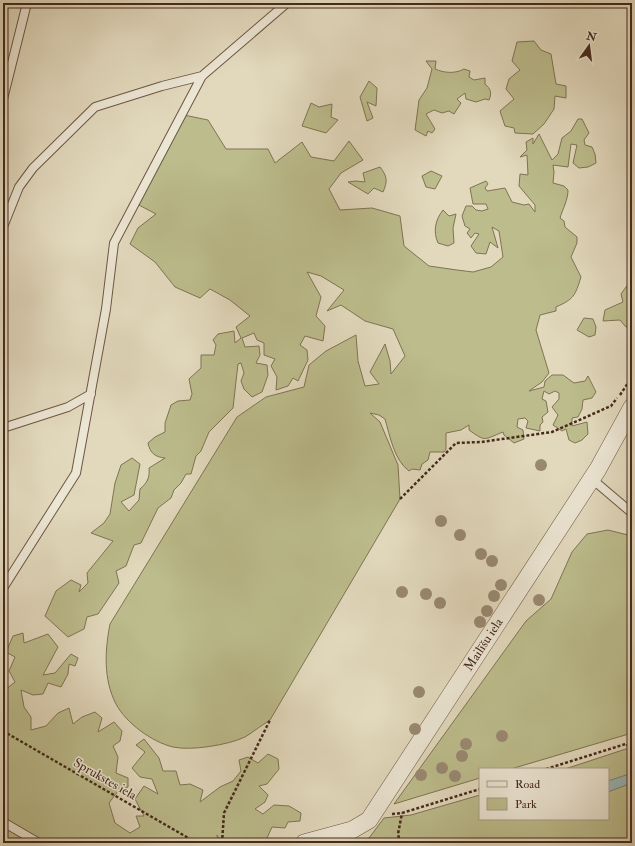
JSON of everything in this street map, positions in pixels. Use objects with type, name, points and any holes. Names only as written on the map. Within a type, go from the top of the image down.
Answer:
[{"type":"street","name":"Mailīšu iela","points":[[304,843],[352,830],[362,825],[374,813],[592,479],[632,407]]},
{"type":"lane","points":[[3,99],[27,3]]},
{"type":"lane","points":[[3,588],[76,472],[106,309],[114,243],[202,76],[287,3]]},
{"type":"lane","points":[[3,228],[19,187],[33,168],[95,107],[162,86],[202,76]]},
{"type":"lane","points":[[3,428],[68,407],[91,394]]},
{"type":"lane","points":[[592,479],[632,513]]},
{"type":"lane","points":[[3,822],[39,843]]},
{"type":"path","points":[[400,499],[456,443],[481,442],[552,432],[611,406],[632,378]]},
{"type":"path","points":[[222,843],[224,813],[270,720]]},
{"type":"path","name":"Sprukstes iela","points":[[3,731],[197,843]]},
{"type":"path","points":[[549,768],[632,742]]},
{"type":"path","points":[[627,744],[632,757]]},
{"type":"path","points":[[374,813],[382,815],[402,813],[479,789]]},
{"type":"path","points":[[400,843],[398,834],[402,813]]},
{"type":"green space","points":[[534,41],[541,50],[551,54],[556,84],[566,86],[566,98],[555,96],[554,109],[544,124],[533,134],[515,133],[514,128],[505,126],[500,111],[514,99],[506,89],[509,79],[520,70],[512,61],[517,42]]},
{"type":"green space","points":[[426,61],[436,61],[435,69],[438,70],[453,72],[464,69],[470,71],[469,77],[474,80],[485,78],[485,84],[490,89],[491,93],[489,100],[485,99],[476,102],[466,99],[465,93],[457,99],[461,103],[454,114],[449,111],[442,113],[434,110],[426,114],[435,129],[432,133],[428,131],[426,136],[415,130],[419,100],[427,88],[432,69]]},
{"type":"green space","points":[[369,81],[377,88],[376,106],[367,102],[373,118],[367,121],[360,97]]},
{"type":"green space","points":[[311,103],[319,107],[332,104],[331,117],[338,120],[326,133],[302,126]]},
{"type":"green space","points":[[184,115],[208,120],[226,149],[268,149],[275,163],[302,142],[311,157],[334,161],[349,141],[363,160],[341,173],[329,189],[340,210],[372,208],[400,216],[404,246],[429,266],[473,272],[491,267],[503,257],[499,231],[492,227],[498,248],[490,242],[486,254],[476,253],[471,246],[479,234],[475,233],[471,238],[467,233],[470,229],[465,226],[462,216],[466,206],[472,206],[476,210],[482,211],[488,209],[486,204],[473,204],[470,188],[486,181],[488,184],[485,188],[487,191],[505,188],[512,202],[524,205],[529,204],[535,212],[535,205],[519,186],[520,174],[528,175],[527,155],[520,157],[527,150],[526,142],[533,138],[533,144],[539,134],[552,160],[558,154],[562,138],[571,131],[578,119],[582,119],[589,133],[584,140],[585,145],[592,147],[595,154],[596,163],[588,167],[579,168],[573,163],[577,145],[571,144],[568,167],[553,165],[553,183],[564,186],[568,190],[560,218],[564,221],[565,227],[577,237],[577,243],[571,257],[581,277],[575,293],[567,302],[556,307],[556,311],[540,315],[536,330],[549,373],[542,382],[529,391],[544,387],[545,381],[552,375],[563,375],[574,383],[585,381],[588,376],[596,392],[592,398],[583,400],[582,409],[578,417],[572,418],[572,426],[587,422],[588,434],[582,440],[575,443],[569,440],[566,429],[562,431],[553,425],[558,415],[552,407],[559,399],[559,393],[555,391],[549,394],[544,391],[542,399],[546,401],[548,412],[542,417],[543,422],[540,425],[540,431],[526,428],[528,421],[525,418],[518,419],[517,427],[523,430],[524,439],[514,443],[504,435],[503,432],[488,438],[482,438],[469,430],[469,425],[461,430],[446,433],[446,449],[444,452],[430,452],[428,460],[422,464],[420,470],[412,469],[409,471],[396,454],[385,419],[379,415],[370,413],[380,422],[398,465],[400,499],[270,720],[238,740],[199,748],[173,747],[157,741],[140,731],[120,711],[112,694],[107,675],[106,654],[110,624],[237,417],[266,397],[304,387],[309,365],[326,351],[356,335],[358,361],[365,386],[379,384],[370,372],[385,344],[390,361],[391,374],[405,356],[393,329],[365,321],[341,305],[327,311],[344,290],[321,276],[307,272],[321,297],[316,316],[325,326],[323,341],[305,336],[300,345],[307,350],[308,360],[298,381],[293,378],[288,386],[276,390],[277,377],[271,366],[275,359],[264,355],[264,343],[257,340],[254,333],[242,338],[245,347],[259,346],[260,355],[256,363],[267,365],[268,375],[262,392],[252,397],[244,389],[241,381],[244,373],[241,363],[238,364],[233,408],[209,432],[201,451],[196,456],[191,474],[186,474],[181,483],[174,490],[171,498],[158,508],[141,543],[134,545],[126,566],[116,571],[119,583],[98,614],[87,617],[84,629],[68,637],[45,616],[56,591],[71,580],[81,585],[79,592],[88,583],[87,573],[113,541],[91,533],[104,523],[110,514],[115,483],[121,465],[132,458],[140,464],[134,495],[121,502],[129,511],[139,500],[140,489],[148,480],[149,468],[165,458],[158,457],[154,454],[148,443],[155,437],[165,432],[165,423],[171,405],[178,401],[190,400],[192,394],[189,379],[201,368],[201,355],[214,355],[216,345],[213,340],[218,334],[234,331],[235,343],[241,338],[236,327],[250,316],[230,300],[210,289],[200,298],[175,287],[155,262],[130,244],[138,228],[156,214],[137,204]]},
{"type":"green space","points":[[380,167],[386,179],[386,185],[383,192],[374,188],[368,194],[348,182],[365,182],[363,173]]},
{"type":"green space","points":[[431,171],[442,176],[435,189],[426,187],[422,176]]},
{"type":"green space","points":[[443,210],[449,216],[456,214],[453,228],[454,243],[448,246],[438,243],[436,239],[435,230],[440,214]]},
{"type":"green space","points":[[629,283],[632,287],[632,326],[626,327],[620,320],[603,321],[605,310],[623,302],[621,294]]},
{"type":"green space","points":[[584,318],[593,319],[596,327],[595,335],[589,337],[577,330]]},
{"type":"green space","points":[[608,530],[632,536],[632,733],[514,768],[479,768],[479,778],[394,804],[526,621],[551,599],[572,552],[587,534]]},
{"type":"green space","points":[[23,633],[24,643],[48,634],[58,647],[43,675],[55,673],[71,654],[78,658],[75,666],[69,664],[68,674],[61,687],[48,683],[43,694],[33,695],[21,690],[24,707],[31,717],[31,730],[46,726],[58,713],[69,708],[73,724],[82,717],[95,712],[102,718],[98,732],[114,722],[122,731],[120,741],[113,746],[118,757],[116,773],[128,778],[128,787],[118,791],[109,803],[115,823],[130,833],[140,827],[136,816],[144,816],[135,799],[144,786],[158,794],[152,779],[140,777],[132,768],[145,752],[136,745],[144,739],[159,758],[163,771],[176,771],[180,785],[190,784],[203,790],[200,802],[220,787],[233,781],[241,771],[239,760],[248,757],[258,763],[268,754],[278,759],[279,769],[267,784],[259,786],[268,795],[265,802],[255,809],[263,814],[274,805],[289,806],[301,813],[300,821],[288,822],[285,828],[272,827],[267,838],[258,843],[222,843],[217,835],[218,843],[3,843],[3,688],[5,690],[15,682],[9,671],[15,657],[6,652],[13,636]]},
{"type":"green space","points":[[632,747],[632,843],[359,843],[369,838],[384,818],[411,815],[479,795],[479,820],[609,820],[609,768],[568,768]]},
{"type":"water","points":[[632,773],[632,783],[609,792],[609,781]]}]
